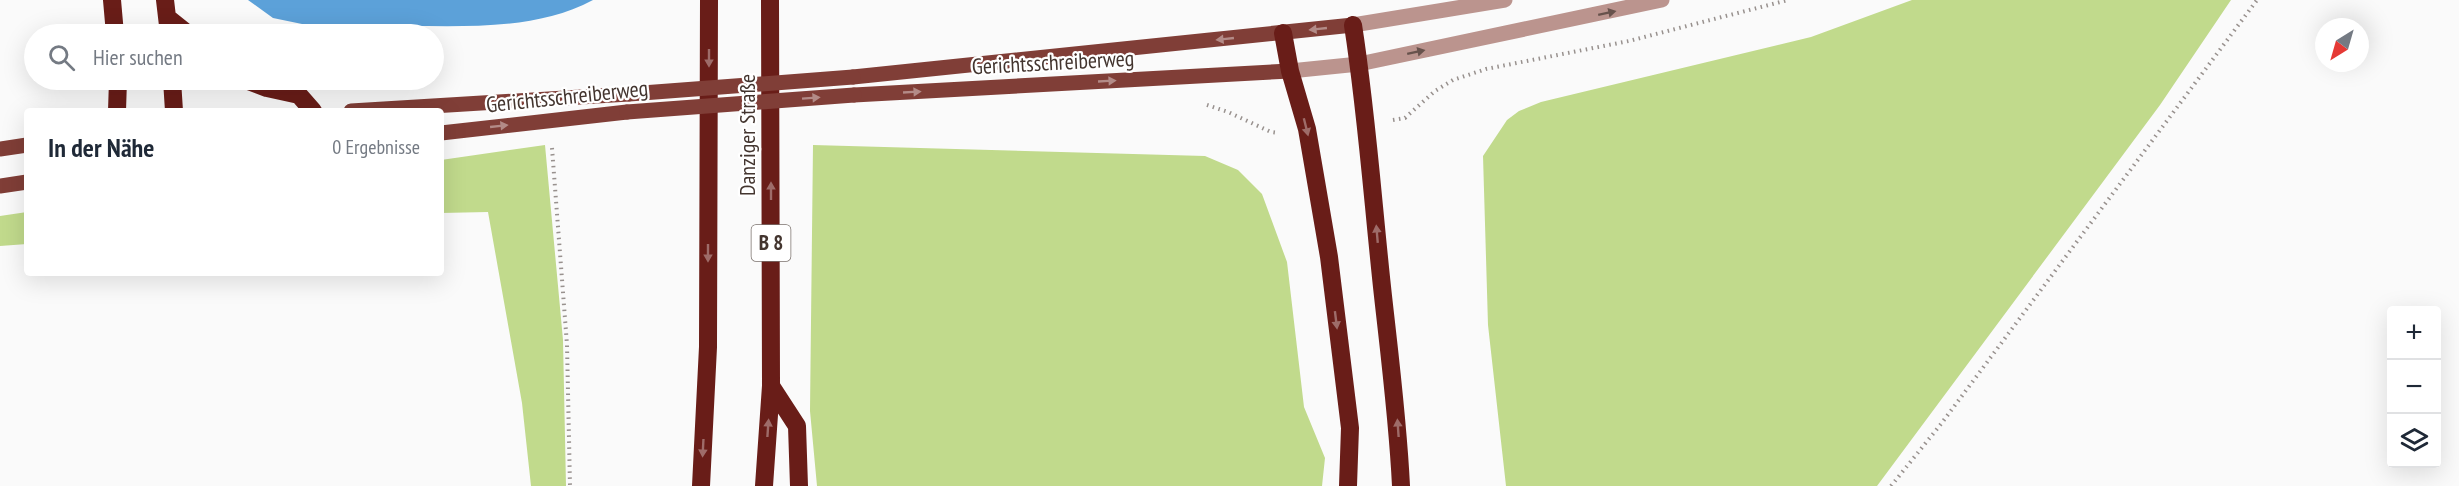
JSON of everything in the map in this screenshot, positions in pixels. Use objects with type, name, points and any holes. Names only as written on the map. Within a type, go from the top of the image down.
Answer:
[{"type":"highway","points":[[112,0],[114,24]]},
{"type":"highway","name":"Danziger Straße","points":[[701,486],[708,347],[709,0]]},
{"type":"highway","name":"Danziger Straße","points":[[764,486],[771,386],[770,0]]},
{"type":"highway","points":[[1353,25],[1398,422],[1401,486]]},
{"type":"highway","points":[[1283,33],[1290,71],[1307,129],[1329,257],[1350,428],[1348,486]]},
{"type":"highway","points":[[117,90],[117,108]]},
{"type":"highway","points":[[173,90],[174,108]]},
{"type":"highway","points":[[278,90],[299,94],[311,108]]},
{"type":"highway","points":[[771,386],[797,426],[800,486]]},
{"type":"main road","name":"Gerichtsschreiberweg","points":[[400,108],[854,77],[1353,25]]},
{"type":"main road","name":"Gerichtsschreiberweg","points":[[444,133],[627,112],[854,95],[1290,71]]},
{"type":"main road","points":[[0,149],[24,145]]},
{"type":"main road","points":[[0,186],[24,182]]},
{"type":"street","name":"Gerichtsschreiberweg","points":[[1353,25],[1505,0]]},
{"type":"street","name":"Gerichtsschreiberweg","points":[[1290,71],[1359,64],[1662,0]]},
{"type":"path","points":[[1891,486],[1941,424],[2257,0]]},
{"type":"path","points":[[551,140],[567,345],[570,486]]},
{"type":"green space","points":[[1912,0],[2231,0],[2160,105],[1877,486],[1506,486],[1488,325],[1483,156],[1507,120],[1519,111],[1541,102],[1811,37]]},
{"type":"green space","points":[[545,145],[563,340],[566,486],[531,486],[522,403],[488,212],[444,213],[444,160]]},
{"type":"green space","points":[[813,145],[1205,156],[1238,170],[1262,194],[1287,262],[1304,407],[1325,458],[1322,486],[817,486],[810,411]]},
{"type":"green space","points":[[24,212],[24,244],[0,246],[0,216]]},
{"type":"water","points":[[248,0],[593,0],[549,17],[479,26],[302,24],[273,18]]}]
